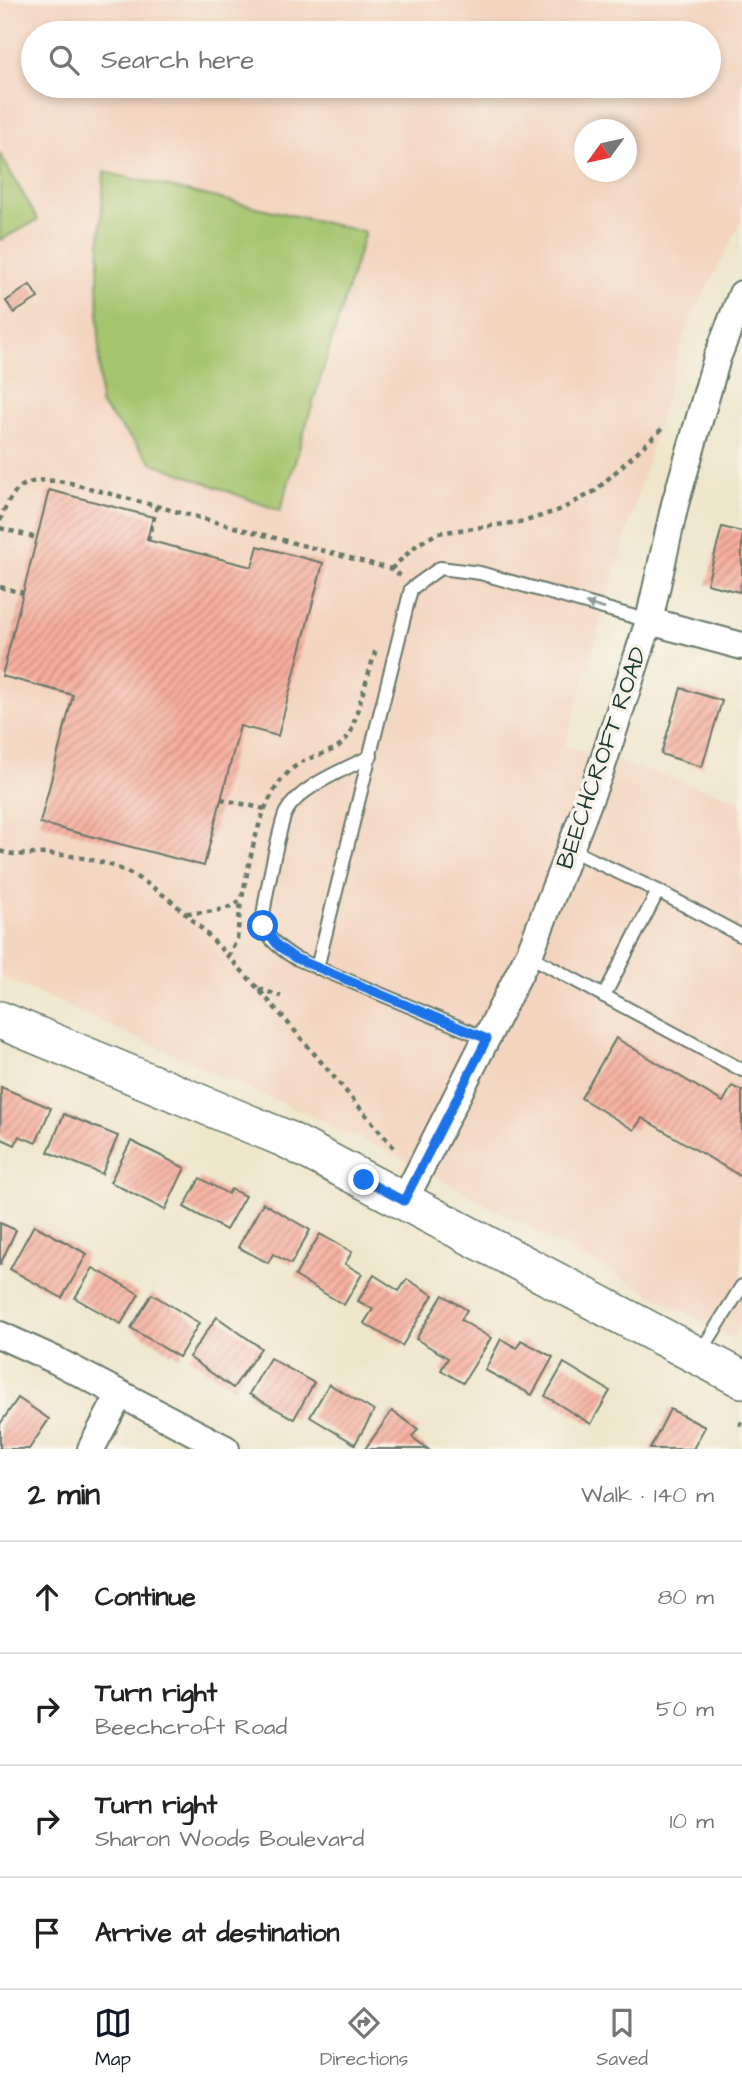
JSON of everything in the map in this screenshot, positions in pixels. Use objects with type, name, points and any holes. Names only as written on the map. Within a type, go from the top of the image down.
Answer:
[{"type":"street","name":"BEECHCROFT ROAD","points":[[404,1201],[528,955],[571,850],[601,769],[649,621],[676,503],[717,358],[742,294]]},
{"type":"street","points":[[649,621],[742,646]]},
{"type":"street","points":[[0,1020],[286,1139],[742,1379]]},
{"type":"street","points":[[0,1335],[55,1360],[226,1449]]},
{"type":"street","points":[[91,1449],[120,1394]]},
{"type":"lane","points":[[317,968],[411,589],[440,568],[480,573],[649,621]]},
{"type":"lane","points":[[371,755],[307,789],[286,812],[264,905],[263,926],[278,946],[295,958],[487,1039]]},
{"type":"lane","points":[[571,850],[658,891],[742,936]]},
{"type":"lane","points":[[604,996],[658,891]]},
{"type":"lane","points":[[528,955],[742,1070]]},
{"type":"lane","points":[[698,1356],[742,1286]]},
{"type":"path","points":[[391,569],[418,544],[438,533],[526,521],[562,509],[594,491],[664,427]]},
{"type":"path","points":[[0,521],[2,509],[10,496],[27,483],[45,479],[391,569],[416,585]]},
{"type":"path","points":[[148,540],[157,506]]},
{"type":"path","points":[[0,528],[37,538]]},
{"type":"path","points":[[396,583],[400,575]]},
{"type":"path","points":[[0,587],[23,593]]},
{"type":"path","points":[[228,957],[237,939],[242,898],[265,809],[283,776],[300,763],[327,755],[345,742],[351,732],[377,647]]},
{"type":"path","points":[[221,799],[265,809]]},
{"type":"path","points":[[0,851],[10,855],[69,855],[106,865],[124,871],[149,885],[187,913],[257,988],[396,1148],[405,1150]]},
{"type":"path","points":[[187,913],[228,907],[242,898]]},
{"type":"path","points":[[257,988],[281,996]]},
{"type":"shaded area","points":[[0,0],[742,0],[742,221],[686,328],[565,746],[742,800],[742,1322],[732,1338],[395,1154],[0,976]]},
{"type":"green space","points":[[0,154],[38,220],[0,240]]},
{"type":"green space","points":[[104,172],[365,232],[280,511],[153,463],[100,404],[98,279]]},
{"type":"building","points":[[30,285],[38,298],[14,313],[6,301]]},
{"type":"building","points":[[49,490],[153,517],[147,540],[252,567],[258,546],[323,563],[278,736],[240,726],[204,866],[40,823],[73,695],[2,676]]},
{"type":"building","points":[[722,527],[742,532],[742,580],[739,592],[707,584]]},
{"type":"building","points":[[681,688],[722,701],[702,767],[661,754]]},
{"type":"building","points":[[616,1038],[723,1102],[732,1086],[742,1091],[742,1177],[642,1118],[634,1130],[581,1098]]},
{"type":"building","points":[[1,1087],[51,1108],[36,1143],[19,1136],[15,1145],[0,1138]]},
{"type":"building","points":[[64,1114],[118,1136],[102,1174],[48,1152]]},
{"type":"building","points":[[131,1141],[185,1168],[165,1210],[110,1182]]},
{"type":"building","points":[[200,1178],[228,1194],[231,1189],[245,1196],[226,1230],[184,1207]]},
{"type":"building","points":[[263,1203],[310,1230],[291,1264],[273,1254],[268,1263],[238,1247]]},
{"type":"building","points":[[0,1223],[16,1230],[0,1265]]},
{"type":"building","points":[[34,1225],[87,1254],[62,1298],[10,1269]]},
{"type":"building","points":[[320,1234],[352,1252],[345,1264],[362,1274],[344,1305],[295,1276]]},
{"type":"building","points":[[93,1268],[139,1294],[121,1324],[75,1298]]},
{"type":"building","points":[[374,1275],[399,1291],[407,1279],[433,1295],[402,1346],[364,1323],[373,1309],[358,1301]]},
{"type":"building","points":[[152,1294],[199,1323],[179,1357],[131,1328]]},
{"type":"building","points":[[443,1295],[467,1310],[461,1320],[491,1338],[463,1383],[441,1370],[448,1358],[416,1339]]},
{"type":"building","points":[[217,1317],[261,1348],[233,1388],[189,1357]]},
{"type":"building","points":[[501,1339],[517,1348],[521,1340],[553,1357],[532,1395],[485,1370]]},
{"type":"building","points":[[270,1358],[314,1383],[294,1419],[249,1394]]},
{"type":"building","points":[[564,1363],[610,1391],[591,1424],[545,1396]]},
{"type":"building","points":[[329,1384],[374,1411],[355,1444],[310,1417]]},
{"type":"building","points":[[18,1398],[49,1419],[29,1449],[0,1449],[0,1424]]},
{"type":"building","points":[[670,1409],[705,1427],[693,1449],[650,1449]]},
{"type":"building","points":[[392,1411],[418,1429],[412,1437],[428,1449],[365,1449]]},
{"type":"route","points":[[263,926],[278,946],[295,958],[487,1039],[404,1201],[364,1180]]}]
